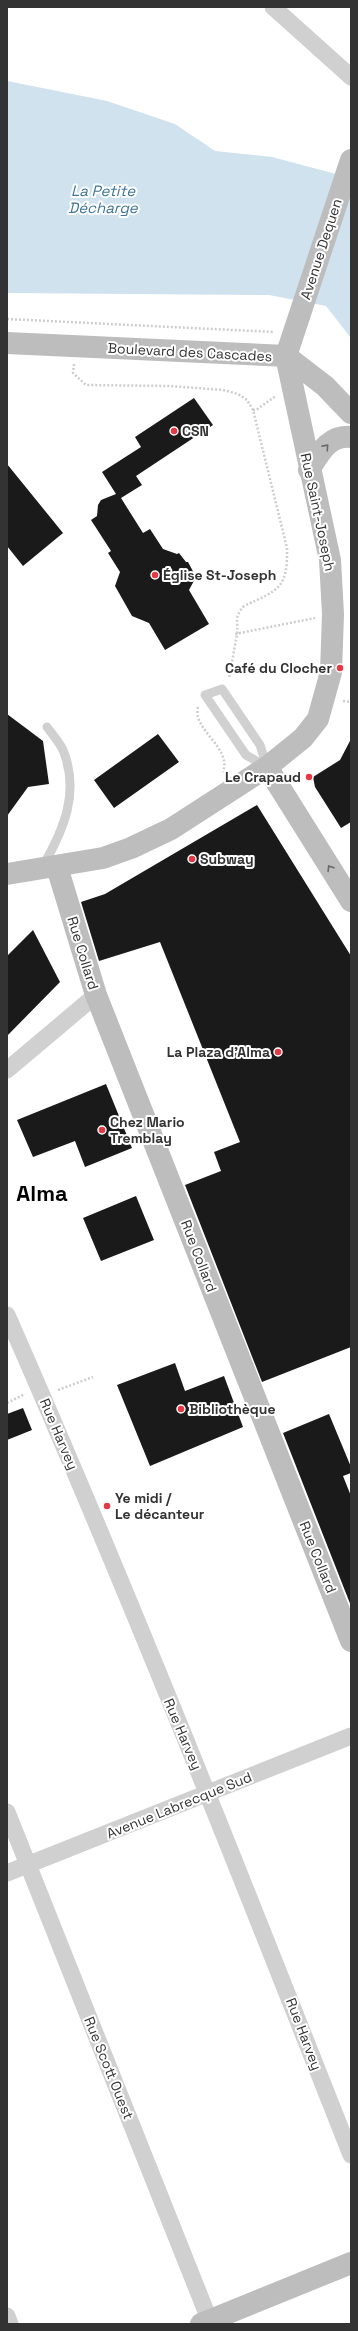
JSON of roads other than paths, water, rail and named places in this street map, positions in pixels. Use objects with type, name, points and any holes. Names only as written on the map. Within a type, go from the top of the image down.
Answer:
[{"type":"street","points":[[273,7],[351,77]]},
{"type":"street","name":"Avenue Dequen","points":[[293,333],[350,163]]},
{"type":"street","name":"Rue Saint-Joseph","points":[[7,874],[103,858],[164,832],[267,767],[303,738],[318,719],[331,672],[333,614],[330,560],[292,392],[286,356],[293,333]]},
{"type":"street","name":"Boulevard des Cascades","points":[[7,343],[286,356],[325,386],[351,413]]},
{"type":"street","points":[[309,470],[326,444],[341,436],[351,437]]},
{"type":"street","points":[[267,767],[351,900]]},
{"type":"street","name":"Rue Collard","points":[[49,868],[96,995],[351,1641]]},
{"type":"street","points":[[7,1070],[96,995]]},
{"type":"street","name":"Rue Harvey","points":[[8,1322],[43,1396],[208,1794],[351,2155]]},
{"type":"street","name":"Avenue Labrecque Sud","points":[[7,1873],[351,1736]]},
{"type":"street","name":"Rue Scott Ouest","points":[[7,1812],[208,2323]]},
{"type":"street","points":[[208,2323],[351,2263]]},
{"type":"street","points":[[7,2316],[10,2324]]},
{"type":"lane","points":[[222,689],[260,744],[267,767],[246,755],[205,695],[222,689]]},
{"type":"lane","points":[[46,727],[62,748],[68,767],[70,789],[68,814],[49,868]]},
{"type":"water","name":"La Petite Décharge","points":[[7,81],[107,101],[175,124],[215,151],[272,157],[351,178],[351,338],[326,306],[269,295],[7,293]]},
{"type":"place","name":"CSN","points":[[174,431]]},
{"type":"place","name":"Église St-Joseph","points":[[155,575]]},
{"type":"place","name":"Café du Clocher","points":[[340,668]]},
{"type":"place","name":"Le Crapaud","points":[[309,777]]},
{"type":"place","name":"Subway","points":[[192,859]]},
{"type":"place","name":"La Plaza d'Alma","points":[[278,1052]]},
{"type":"place","name":"Chez Mario Tremblay","points":[[102,1130]]},
{"type":"place","name":"Bibliothèque","points":[[181,1409]]},
{"type":"place","name":"Ye midi / Le décanteur","points":[[107,1506]]},
{"type":"district","name":"Alma","points":[[42,1193]]}]
